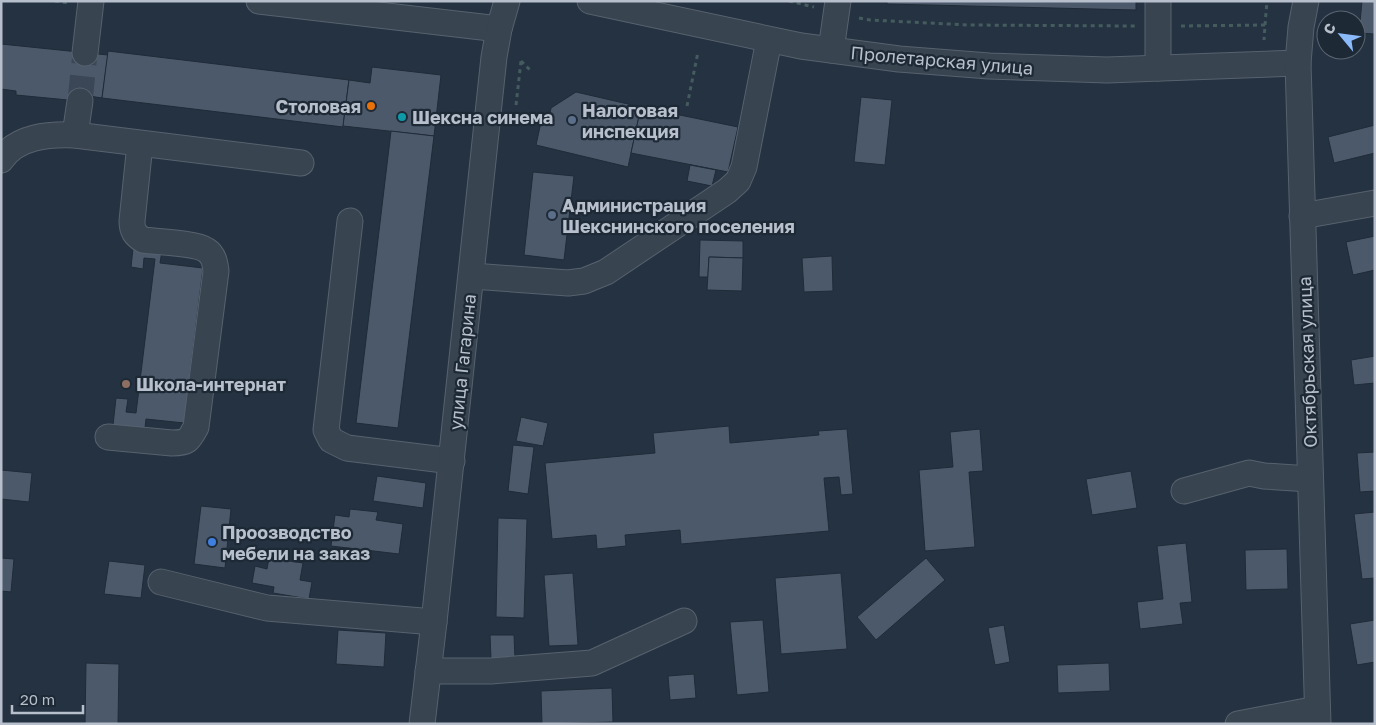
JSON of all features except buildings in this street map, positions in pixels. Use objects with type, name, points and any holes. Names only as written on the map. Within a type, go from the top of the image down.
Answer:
[{"type":"street","points":[[85,53],[91,1]]},
{"type":"street","points":[[259,1],[499,29]]},
{"type":"street","name":"улица Гагарина","points":[[422,724],[472,276],[494,57],[507,1]]},
{"type":"street","name":"Пролетарская улица","points":[[590,1],[769,40],[900,59],[989,66],[1107,70],[1298,63]]},
{"type":"street","points":[[1158,1],[1158,68]]},
{"type":"street","name":"Октябрьская улица","points":[[1306,1],[1301,27],[1298,63],[1318,716]]},
{"type":"street","points":[[831,50],[837,7]]},
{"type":"street","points":[[472,276],[568,283],[584,281],[606,272],[629,258],[727,191],[738,181],[744,167],[769,40]]},
{"type":"street","points":[[75,135],[80,101]]},
{"type":"street","points":[[1,160],[6,153],[25,140],[52,134],[75,135],[300,163]]},
{"type":"street","points":[[108,437],[172,443],[183,443],[190,439],[196,427],[216,271],[214,260],[207,251],[198,247],[143,240],[136,236],[132,229],[132,221],[140,144]]},
{"type":"street","points":[[1302,216],[1375,203]]},
{"type":"street","points":[[350,221],[326,430],[330,440],[347,448],[452,461]]},
{"type":"street","points":[[1184,490],[1249,473],[1264,476],[1310,478]]},
{"type":"street","points":[[161,582],[267,608],[434,622]]},
{"type":"street","points":[[428,671],[491,671],[592,663],[684,621]]},
{"type":"street","points":[[1238,724],[1318,716]]},
{"type":"path","points":[[790,1],[837,7],[870,20],[968,25],[1265,25]]},
{"type":"path","points":[[1264,43],[1267,1]]},
{"type":"path","points":[[687,106],[698,52]]},
{"type":"path","points":[[521,61],[532,72]]},
{"type":"tunnel","points":[[80,101],[85,53]]},
{"type":"place","name":"Столовая","points":[[371,106]]},
{"type":"place","name":"Шексна синема","points":[[402,117]]},
{"type":"place","name":"Налоговая инспекция","points":[[572,120]]},
{"type":"place","name":"Администрация Шекснинского поселения","points":[[552,215]]},
{"type":"place","name":"Школа-интернат","points":[[126,384]]},
{"type":"place","name":"Проозводство мебели на заказ","points":[[212,542]]}]
